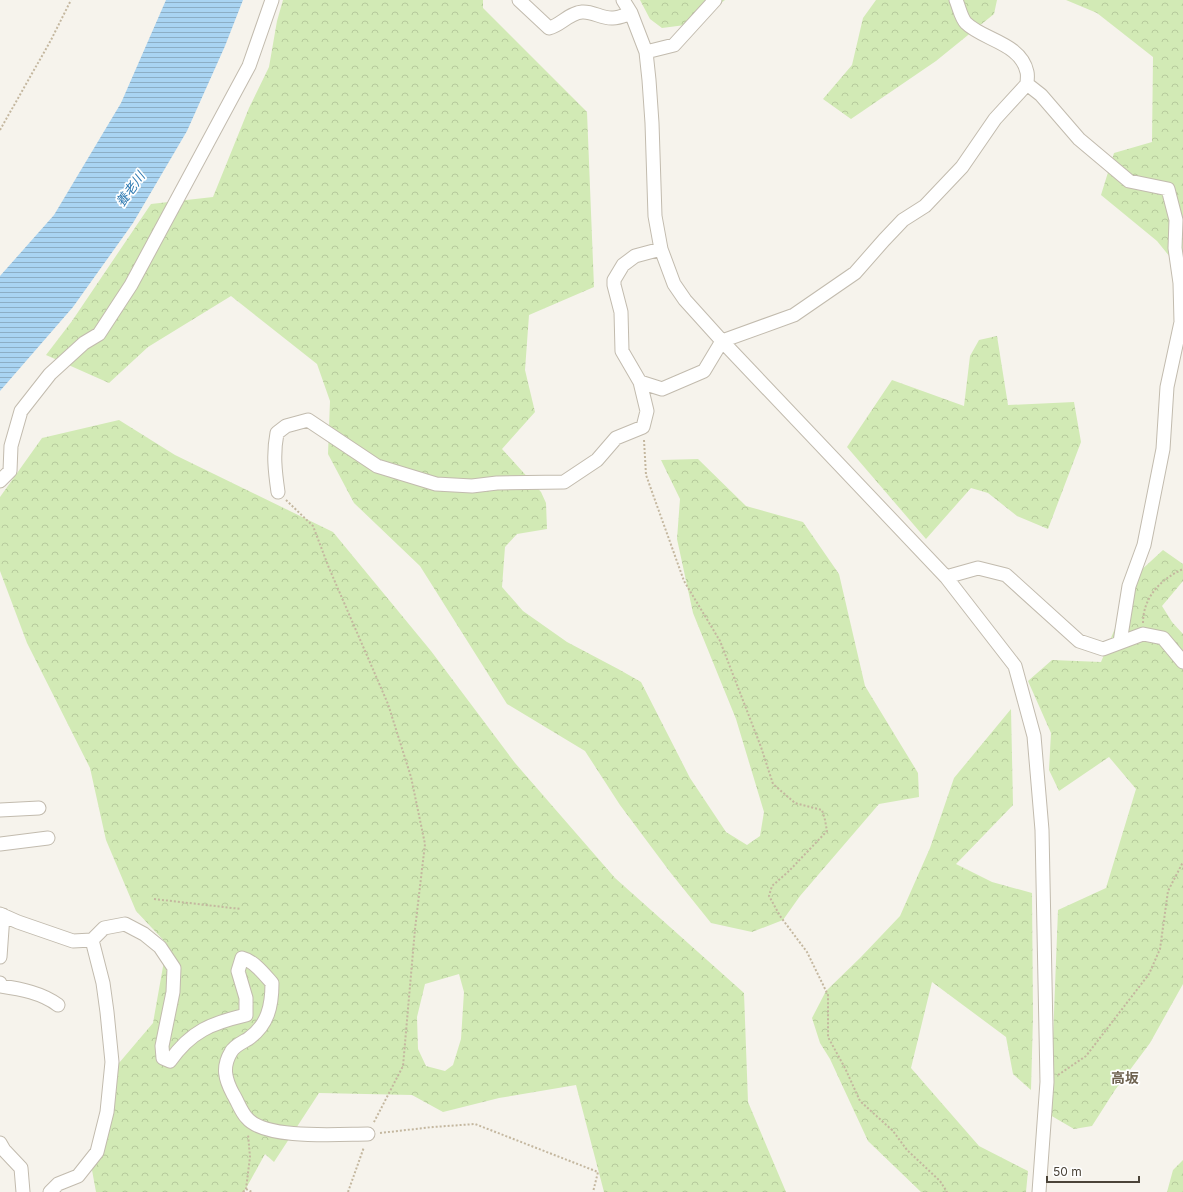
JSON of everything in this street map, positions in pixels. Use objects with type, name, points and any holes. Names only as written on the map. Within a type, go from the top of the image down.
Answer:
[{"type":"street","points":[[0,481],[10,471],[11,446],[21,411],[50,374],[84,343],[99,334],[131,285],[249,66],[272,0]]},
{"type":"street","points":[[519,0],[549,28],[572,15],[582,12],[590,12],[612,18],[631,13]]},
{"type":"street","points":[[623,0],[631,13],[646,52],[652,123],[655,216],[661,249],[674,284],[681,295],[722,341],[946,577],[1015,666],[1034,736],[1042,830],[1047,1082],[1039,1192]]},
{"type":"street","points":[[646,52],[674,45],[715,0]]},
{"type":"street","points":[[640,382],[662,389],[704,371],[722,341],[794,315],[855,273],[903,220],[925,206],[962,167],[996,119],[1027,84],[1027,71],[1021,60],[1007,46],[980,33],[965,22],[956,0]]},
{"type":"street","points":[[1027,84],[1041,95],[1079,140],[1129,181],[1168,189],[1176,220],[1175,248],[1180,284],[1181,322],[1167,387],[1162,456],[1144,545],[1129,586],[1120,642]]},
{"type":"street","points":[[278,492],[274,449],[277,433],[286,426],[308,420],[376,466],[436,484],[472,486],[497,483],[564,482],[596,460],[616,438],[643,427],[647,411],[640,382],[622,350],[621,312],[614,286],[614,280],[623,265],[635,256],[661,249]]},
{"type":"street","points":[[946,577],[978,568],[1006,575],[1079,641],[1103,649],[1143,634],[1162,638],[1183,662]]},
{"type":"street","points":[[0,810],[39,808]]},
{"type":"street","points":[[0,844],[48,838]]},
{"type":"street","points":[[0,957],[1,915],[73,942],[92,940],[104,928],[125,924],[144,934],[160,947],[174,968],[173,992],[162,1046],[163,1058],[170,1061],[177,1050],[191,1037],[219,1022],[246,1015],[246,998],[238,970],[242,958],[247,959],[272,983],[272,1000],[266,1019],[255,1034],[232,1050],[224,1067],[229,1087],[247,1118],[258,1127],[279,1133],[368,1134]]},
{"type":"street","points":[[50,1192],[58,1184],[78,1176],[97,1152],[107,1112],[112,1062],[103,983],[92,940]]},
{"type":"street","points":[[0,983],[1,986],[26,990],[58,1005]]},
{"type":"street","points":[[1,1148],[21,1168],[23,1192]]},
{"type":"path","points":[[0,130],[51,40],[71,0]]},
{"type":"path","points":[[643,427],[646,475],[684,581],[720,641],[762,747],[773,784],[795,803],[822,810],[826,820],[827,831],[789,871],[772,886],[769,896],[780,916],[807,952],[828,995],[828,1037],[845,1068],[860,1101],[893,1131],[907,1150],[940,1181],[948,1192]]},
{"type":"path","points":[[278,492],[313,526],[329,568],[388,704],[411,777],[425,844],[415,929],[403,1066],[368,1134],[348,1192]]},
{"type":"path","points":[[1143,634],[1143,616],[1146,604],[1153,591],[1172,574],[1183,569]]},
{"type":"path","points":[[1047,1082],[1065,1072],[1086,1056],[1149,974],[1160,949],[1168,891],[1183,862]]},
{"type":"path","points":[[154,899],[241,909]]},
{"type":"path","points":[[243,1192],[246,1189],[250,1157],[247,1118]]},
{"type":"path","points":[[368,1134],[475,1124],[598,1172],[593,1192]]},
{"type":"path","points":[[246,1189],[252,1192]]},
{"type":"green space","points":[[283,0],[483,0],[483,8],[587,112],[594,287],[529,315],[525,370],[535,412],[502,449],[541,492],[546,503],[547,529],[517,534],[505,547],[502,587],[523,611],[567,642],[641,682],[690,778],[726,832],[747,845],[760,836],[764,812],[736,719],[693,613],[677,539],[680,499],[661,460],[698,459],[746,506],[803,522],[839,574],[865,686],[918,773],[919,797],[879,804],[800,896],[783,920],[752,932],[711,923],[670,872],[620,805],[585,751],[507,704],[420,566],[354,503],[328,454],[330,401],[317,364],[231,296],[148,347],[109,383],[46,355],[72,321],[151,204],[213,197],[249,108],[269,67],[277,21]]},
{"type":"green space","points":[[640,0],[725,0],[693,24],[662,28],[650,19]]},
{"type":"green space","points":[[876,0],[997,0],[994,14],[936,61],[851,119],[823,99],[852,65],[863,18]]},
{"type":"green space","points":[[1066,0],[1183,0],[1183,273],[1157,241],[1101,195],[1114,153],[1152,142],[1153,57],[1097,13]]},
{"type":"green space","points":[[997,336],[1008,405],[1074,402],[1081,442],[1048,529],[1017,516],[988,493],[971,488],[926,539],[847,447],[892,380],[964,406],[970,356],[979,340]]},
{"type":"green space","points":[[119,420],[175,455],[333,532],[431,651],[515,763],[615,878],[744,993],[748,1102],[786,1192],[604,1192],[576,1085],[499,1098],[443,1112],[412,1095],[319,1093],[274,1162],[265,1154],[244,1192],[96,1192],[92,1170],[119,1063],[153,1023],[167,944],[136,911],[106,840],[90,768],[27,643],[0,571],[0,497],[42,438]],"holes":[[[459,974],[464,992],[461,1039],[453,1065],[445,1071],[426,1066],[418,1049],[417,1017],[425,984]]]},
{"type":"green space","points":[[1163,550],[1183,564],[1183,581],[1162,606],[1172,622],[1183,634],[1183,984],[1150,1043],[1115,1090],[1092,1126],[1074,1129],[1050,1115],[1058,910],[1106,888],[1136,789],[1109,757],[1059,791],[1049,770],[1051,733],[1028,681],[1052,660],[1101,662],[1138,573]]},
{"type":"green space","points":[[1011,709],[1013,805],[956,864],[992,882],[1032,893],[1033,1017],[1031,1090],[1013,1074],[1006,1037],[932,982],[911,1068],[979,1146],[1028,1171],[1026,1192],[921,1192],[868,1141],[830,1059],[820,1043],[812,1018],[826,991],[900,916],[930,848],[954,778]]},
{"type":"green space","points":[[1183,1160],[1183,1192],[1167,1192],[1173,1170]]},
{"type":"water","name":"養老川","points":[[166,0],[243,0],[225,46],[187,131],[133,223],[73,307],[0,391],[0,276],[54,215],[121,103]]},
{"type":"district","name":"高坂","points":[[1125,1077]]}]
